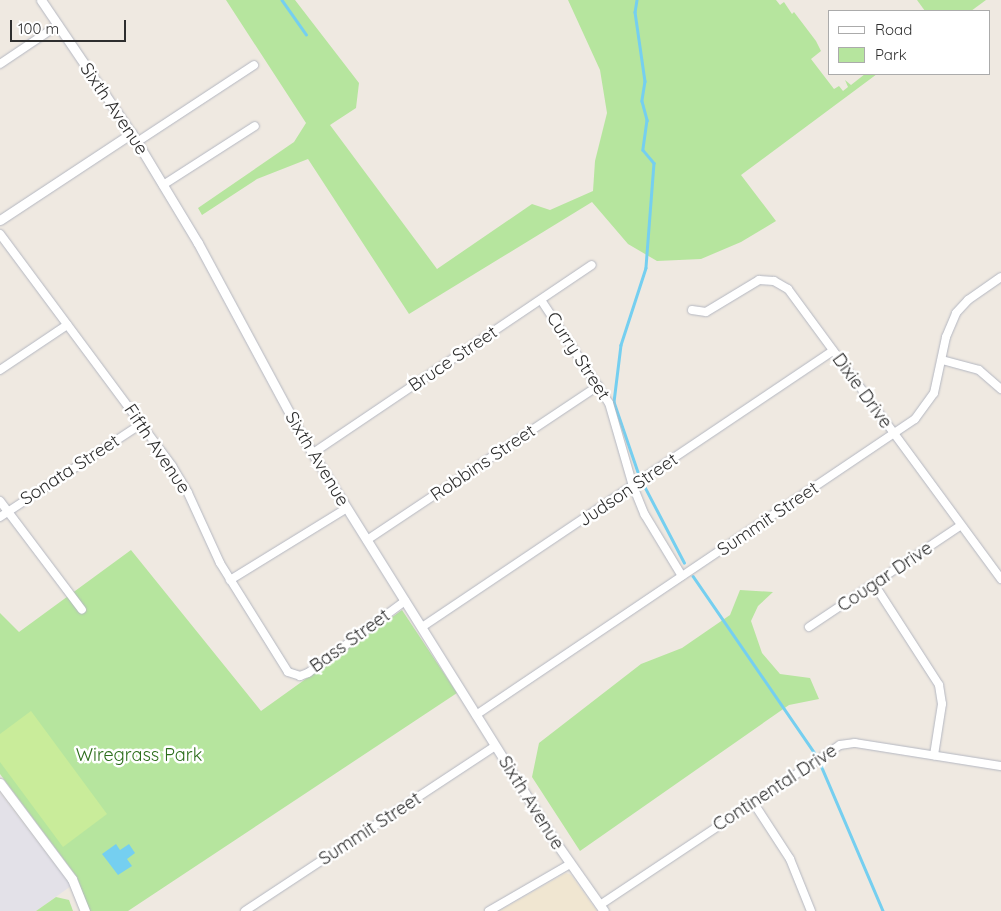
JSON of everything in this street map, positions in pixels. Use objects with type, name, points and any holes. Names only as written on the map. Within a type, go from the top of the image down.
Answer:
[{"type":"street","name":"Sixth Avenue","points":[[41,0],[132,133],[313,453],[495,746],[570,864],[602,908]]},
{"type":"street","points":[[0,64],[58,25]]},
{"type":"street","points":[[137,142],[254,65]]},
{"type":"street","points":[[163,185],[255,126]]},
{"type":"street","points":[[0,220],[132,133]]},
{"type":"street","name":"Fifth Avenue","points":[[0,234],[141,424],[188,493],[230,580],[288,672],[293,676]]},
{"type":"street","name":"Bruce Street","points":[[313,453],[592,265]]},
{"type":"street","name":"Summit Street","points":[[476,715],[915,419],[931,400],[942,360],[948,328],[956,313],[968,300],[1001,278]]},
{"type":"street","name":"Dixie Drive","points":[[692,310],[706,312],[754,281],[774,281],[788,289],[960,526],[1001,579]]},
{"type":"street","name":"Curry Street","points":[[541,300],[609,403],[633,486],[653,531],[682,576]]},
{"type":"street","points":[[0,370],[67,325]]},
{"type":"street","name":"Judson Street","points":[[422,627],[833,351]]},
{"type":"street","points":[[942,360],[979,370],[1001,389]]},
{"type":"street","name":"Robbins Street","points":[[367,540],[598,386]]},
{"type":"street","name":"Sonata Street","points":[[0,517],[141,424]]},
{"type":"street","points":[[0,501],[82,610]]},
{"type":"street","points":[[230,580],[347,508]]},
{"type":"street","name":"Cougar Drive","points":[[809,627],[960,526]]},
{"type":"street","points":[[874,584],[939,685],[942,704],[934,755]]},
{"type":"street","name":"Bass Street","points":[[293,676],[308,673],[405,601]]},
{"type":"street","name":"Continental Drive","points":[[602,908],[753,802],[844,744],[934,755],[1001,766]]},
{"type":"street","name":"Summit Street","points":[[245,911],[495,746]]},
{"type":"street","points":[[0,783],[72,879],[84,911]]},
{"type":"street","points":[[753,802],[790,859],[811,911]]},
{"type":"street","points":[[489,911],[570,864]]},
{"type":"shaded area","points":[[0,793],[71,886],[36,911],[0,911]]},
{"type":"shaded area","points":[[566,873],[571,875],[597,911],[499,911]]},
{"type":"green space","points":[[226,0],[295,0],[359,83],[356,108],[330,125],[437,269],[532,204],[550,210],[593,191],[595,161],[607,113],[600,70],[568,0],[776,0],[780,5],[784,2],[792,14],[794,12],[816,41],[821,51],[811,59],[834,89],[839,86],[843,91],[848,87],[845,80],[851,85],[864,75],[876,75],[741,175],[776,221],[741,242],[701,259],[657,261],[628,244],[592,202],[409,314],[308,159],[257,179],[202,215],[198,208],[294,142],[306,123]]},
{"type":"green space","points":[[917,0],[986,0],[972,10],[924,10]]},
{"type":"green space","name":"Wiregrass Park","points":[[131,550],[261,711],[402,610],[457,693],[128,911],[89,911],[77,877],[0,774],[0,613],[19,632]]},
{"type":"green space","points":[[740,590],[773,592],[758,606],[751,621],[762,653],[780,674],[810,678],[819,699],[789,705],[580,851],[532,777],[539,743],[641,664],[682,648],[730,615]]},
{"type":"green space","points":[[31,711],[107,814],[63,847],[0,762],[0,734]]},
{"type":"green space","points":[[56,897],[69,900],[73,911],[36,911]]},
{"type":"water","points":[[116,844],[120,850],[129,844],[135,853],[127,859],[132,866],[118,875],[102,854]]},
{"type":"waterway","points":[[282,0],[306,34]]},
{"type":"waterway","points":[[637,0],[635,12],[645,81],[642,101],[647,120],[643,150],[654,163],[646,268],[621,345],[614,402],[638,472]]},
{"type":"waterway","points":[[645,487],[684,562]]},
{"type":"waterway","points":[[693,576],[814,752]]},
{"type":"waterway","points":[[820,763],[883,911]]}]
